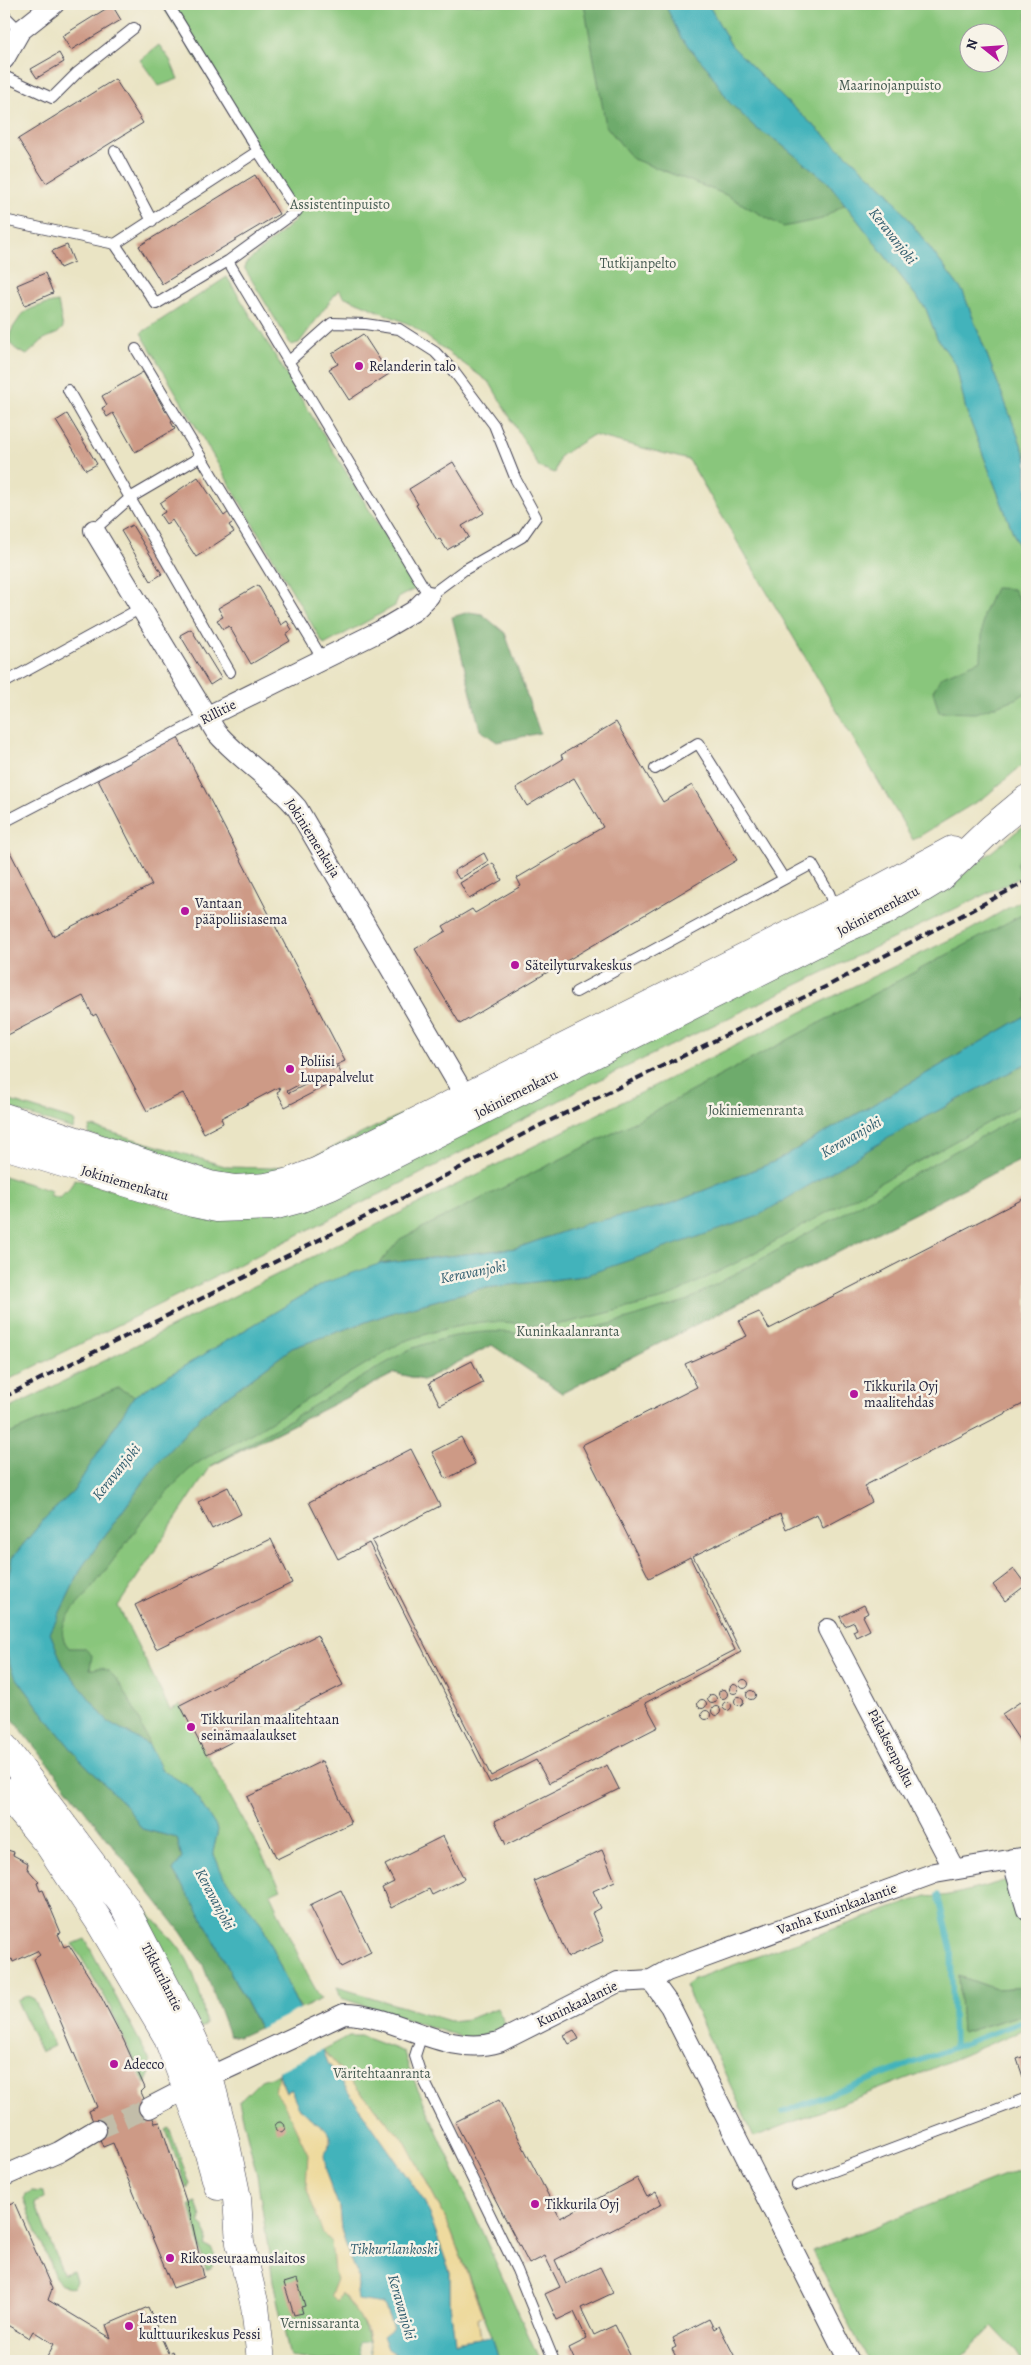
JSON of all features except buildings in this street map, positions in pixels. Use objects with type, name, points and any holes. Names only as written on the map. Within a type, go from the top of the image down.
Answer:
[{"type":"main road","name":"Jokiniemenkatu","points":[[4,1146],[193,1204],[239,1209],[273,1206],[307,1196],[331,1186],[470,1106],[840,920],[874,892],[991,828],[1027,799]]},
{"type":"main road","name":"Jokiniemenkatu","points":[[4,1116],[188,1179],[235,1188],[266,1187],[290,1182],[470,1106]]},
{"type":"main road","name":"Tikkurilantie","points":[[4,1747],[13,1789],[124,1906],[193,2039],[198,2082],[237,2198],[240,2243],[255,2306],[261,2361]]},
{"type":"street","points":[[4,59],[20,31],[54,4]]},
{"type":"street","name":"Jokiniemenkuja","points":[[94,530],[206,717],[230,748],[286,794],[297,808],[470,1106]]},
{"type":"street","name":"Rillitie","points":[[206,717],[323,660],[414,611],[430,596]]},
{"type":"street","name":"Påkaksenpolku","points":[[828,1629],[954,1869]]},
{"type":"street","points":[[1020,1858],[1027,1910]]},
{"type":"street","name":"Vanha Kuninkaalantie","points":[[651,1980],[668,1971],[935,1873],[1020,1858]]},
{"type":"street","points":[[651,1980],[670,2006],[849,2361]]},
{"type":"street","name":"Kuninkaalantie","points":[[149,2108],[198,2082],[344,2014],[355,2014],[464,2046],[482,2047],[508,2038],[618,1982],[651,1980]]},
{"type":"street","points":[[4,2176],[59,2152],[96,2130]]},
{"type":"lane","points":[[4,220],[115,244],[156,304],[228,262],[297,210],[258,151],[168,4]]},
{"type":"lane","points":[[4,15],[20,31]]},
{"type":"lane","points":[[4,76],[52,98],[77,73],[134,28]]},
{"type":"lane","points":[[115,150],[152,221]]},
{"type":"lane","points":[[115,244],[258,151]]},
{"type":"lane","points":[[228,262],[288,362],[430,596],[464,570],[522,537],[536,517],[516,480],[494,425],[455,373],[435,352],[399,329],[365,324],[332,323],[288,362]]},
{"type":"lane","points":[[136,350],[323,660]]},
{"type":"lane","points":[[68,390],[230,672]]},
{"type":"lane","points":[[94,530],[130,498],[200,457]]},
{"type":"lane","points":[[4,682],[141,608]]},
{"type":"lane","name":"Rillitie","points":[[4,822],[206,717]]},
{"type":"lane","points":[[655,769],[698,743],[784,879]]},
{"type":"lane","points":[[576,992],[812,864],[829,893],[840,920]]},
{"type":"lane","points":[[422,2034],[415,2056],[420,2072],[517,2270],[554,2361]]},
{"type":"lane","points":[[797,2185],[1027,2098]]},
{"type":"green space","name":"Tutkijanpelto","points":[[161,4],[665,4],[681,38],[828,182],[926,309],[937,338],[956,365],[966,410],[1027,569],[1027,761],[986,796],[913,840],[689,460],[593,435],[560,456],[555,473],[539,467],[490,383],[411,325],[343,296],[339,289],[299,343],[291,345],[245,269],[245,264],[297,219],[247,135]]},
{"type":"green space","points":[[584,4],[665,4],[681,38],[709,70],[729,102],[757,129],[777,141],[828,182],[845,204],[822,219],[783,227],[724,194],[633,159],[606,126]]},
{"type":"green space","name":"Maarinojanpuisto","points":[[708,4],[1027,4],[1027,460],[963,292],[887,191],[785,100],[731,45]]},
{"type":"green space","points":[[159,45],[170,60],[178,79],[159,86],[140,60]]},
{"type":"green space","points":[[227,277],[417,588],[399,597],[395,606],[324,645],[141,333]]},
{"type":"green space","points":[[58,302],[63,328],[58,333],[44,339],[27,355],[12,346],[9,338],[10,333],[23,314],[36,307]]},
{"type":"green space","points":[[995,588],[1013,589],[1027,614],[1027,692],[1016,699],[975,713],[939,712],[933,691],[941,677],[981,660],[983,615]]},
{"type":"green space","points":[[469,612],[482,614],[505,633],[540,733],[497,742],[480,730],[452,617]]},
{"type":"green space","points":[[1027,823],[1027,841],[1017,865],[1021,877],[589,1085],[418,1175],[4,1382],[4,1176],[52,1191],[49,1195],[60,1198],[63,1193],[67,1192],[75,1179],[191,1214],[939,890],[968,871]]},
{"type":"green space","points":[[1027,841],[1027,873],[1021,877],[1017,865]]},
{"type":"green space","name":"Jokiniemenranta","points":[[1027,897],[1027,1015],[776,1161],[324,1283],[134,1396],[4,1599],[4,1411],[870,978],[970,930]]},
{"type":"green space","name":"Jokiniemenranta","points":[[1027,912],[1027,1015],[776,1161],[666,1206],[585,1224],[517,1248],[379,1264],[400,1239],[617,1131]]},
{"type":"green space","name":"Kuninkaalanranta","points":[[1027,1063],[1027,1156],[562,1393],[492,1345],[423,1380],[395,1373],[211,1466],[118,1606],[170,1710],[180,1705],[281,1889],[270,1894],[307,1974],[321,1999],[302,2009],[295,2000],[261,1923],[224,1878],[213,1852],[218,1830],[191,1788],[162,1770],[149,1745],[50,1633],[203,1414],[583,1276]]},
{"type":"green space","points":[[1027,1063],[1027,1101],[738,1262],[664,1299],[567,1323],[537,1326],[505,1322],[480,1322],[436,1331],[402,1342],[194,1466],[150,1512],[92,1588],[68,1616],[62,1631],[64,1640],[69,1648],[84,1648],[92,1655],[90,1669],[102,1668],[117,1679],[142,1726],[149,1745],[107,1721],[63,1665],[50,1633],[82,1567],[158,1462],[203,1414],[292,1348],[394,1312],[478,1289],[583,1276],[900,1131]]},
{"type":"green space","points":[[4,1099],[73,1120],[75,1122],[73,1129],[4,1107]]},
{"type":"green space","points":[[421,1105],[424,1111],[268,1178],[223,1175],[88,1134],[90,1127],[93,1127],[228,1167],[271,1168],[295,1164],[315,1156]]},
{"type":"green space","points":[[1027,1113],[1027,1156],[562,1393],[492,1345],[423,1380],[395,1373],[211,1466],[410,1349],[445,1338],[481,1332],[509,1332],[532,1336],[591,1329],[688,1300],[1011,1120]]},
{"type":"green space","points":[[118,1388],[134,1396],[73,1492],[46,1517],[12,1558],[4,1599],[4,1436]]},
{"type":"green space","points":[[4,1647],[13,1673],[52,1725],[78,1757],[127,1807],[142,1829],[177,1838],[182,1858],[173,1871],[202,1917],[259,2028],[239,2037],[229,2035],[203,1965],[181,1932],[8,1713],[4,1705]]},
{"type":"green space","points":[[1011,1879],[1027,1958],[1027,1987],[996,1989],[959,1976],[962,2033],[1027,2013],[1027,2028],[931,2069],[754,2137],[685,1986],[694,1979],[926,1896],[934,1897],[955,1894]]},
{"type":"green space","points":[[135,1900],[169,1935],[186,1958],[196,1981],[203,2009],[205,2025],[201,2029]]},
{"type":"green space","points":[[85,1939],[149,2059],[151,2071],[145,2084],[106,1999],[73,1944]]},
{"type":"green space","points":[[959,1976],[996,1989],[1027,1987],[1027,2013],[962,2033]]},
{"type":"green space","points":[[337,1987],[450,2021],[468,2019],[497,2008],[506,2025],[482,2036],[461,2037],[341,1998]]},
{"type":"green space","points":[[28,1996],[34,1999],[54,2046],[41,2052],[17,2001]]},
{"type":"green space","name":"Väritehtaanranta","points":[[349,2036],[361,2036],[404,2052],[409,2069],[540,2361],[499,2361],[492,2336],[447,2221],[406,2143],[323,2050]]},
{"type":"green space","name":"Vernissaranta","points":[[279,2074],[288,2098],[318,2157],[341,2293],[358,2316],[369,2342],[360,2344],[362,2357],[357,2359],[319,2361],[290,2357],[273,2281],[257,2175],[239,2102],[261,2080]]},
{"type":"green space","points":[[169,2128],[190,2184],[187,2189],[166,2130]]},
{"type":"green space","points":[[1027,2167],[1027,2361],[1022,2361],[1015,2350],[992,2326],[958,2361],[868,2361],[812,2251]]},
{"type":"green space","points":[[32,2191],[43,2192],[44,2199],[35,2203],[63,2274],[73,2271],[76,2281],[74,2287],[65,2287],[55,2277],[24,2200],[26,2194]]},
{"type":"green space","points":[[196,2202],[201,2216],[199,2223],[207,2233],[205,2246],[212,2249],[215,2259],[213,2267],[206,2270],[190,2205]]},
{"type":"sand","points":[[323,2050],[406,2143],[447,2221],[483,2316],[478,2319],[481,2338],[455,2342],[450,2304],[450,2272],[424,2201],[328,2063]]},
{"type":"sand","points":[[278,2074],[286,2092],[291,2089],[295,2099],[325,2127],[329,2135],[327,2176],[339,2207],[341,2229],[350,2259],[359,2280],[357,2293],[384,2304],[393,2329],[396,2354],[372,2358],[367,2329],[341,2293],[337,2301],[331,2295],[337,2279],[334,2271],[331,2242],[323,2234],[306,2187],[308,2154],[283,2102],[275,2092]]},
{"type":"water","name":"Keravanjoki","points":[[665,4],[708,4],[731,45],[785,100],[887,191],[963,292],[1027,460],[1027,569],[966,410],[956,365],[937,338],[926,309],[828,182],[777,141],[757,129],[729,102],[709,70],[681,38]]},
{"type":"water","points":[[1027,1015],[1027,1063],[900,1131],[756,1217],[583,1276],[478,1289],[394,1312],[292,1348],[203,1414],[158,1462],[82,1567],[50,1633],[63,1665],[107,1721],[149,1745],[162,1770],[191,1788],[218,1830],[213,1852],[224,1878],[261,1923],[295,2000],[323,2050],[328,2063],[424,2201],[450,2272],[450,2304],[455,2342],[492,2336],[499,2361],[362,2361],[359,2343],[369,2342],[372,2358],[396,2354],[388,2349],[383,2336],[393,2328],[384,2304],[358,2300],[359,2280],[350,2259],[341,2229],[339,2207],[327,2176],[324,2155],[329,2147],[329,2135],[326,2130],[302,2111],[291,2089],[286,2092],[279,2074],[280,2068],[202,1917],[173,1871],[182,1858],[177,1838],[142,1829],[127,1807],[78,1757],[13,1673],[4,1647],[4,1599],[12,1558],[46,1517],[73,1492],[134,1396],[324,1283],[379,1264],[517,1248],[585,1224],[666,1206],[776,1161]]},
{"type":"pier","points":[[304,2007],[325,2048],[277,2072],[257,2030]]},
{"type":"pier","points":[[369,2342],[372,2361],[362,2361],[359,2343]]},
{"type":"waterway","points":[[938,1895],[951,1949],[954,2046]]},
{"type":"waterway","points":[[783,2112],[1027,2020]]},
{"type":"tunnel","points":[[96,2130],[149,2108]]},
{"type":"railway","points":[[4,1397],[405,1197],[537,1127],[833,983],[1027,881]]},
{"type":"place","name":"Relanderin talo","points":[[359,366]]},
{"type":"place","name":"Vantaan pääpoliisiasema","points":[[185,911]]},
{"type":"place","name":"Säteilyturvakeskus","points":[[515,965]]},
{"type":"place","name":"Poliisi Lupapalvelut","points":[[290,1069]]},
{"type":"place","name":"Tikkurila Oyj maalitehdas","points":[[854,1394]]},
{"type":"place","name":"Tikkurilan maalitehtaan seinämaalaukset","points":[[191,1727]]},
{"type":"place","name":"Adecco","points":[[114,2064]]},
{"type":"place","name":"Tikkurila Oyj","points":[[535,2204]]},
{"type":"place","name":"Rikosseuraamuslaitos","points":[[170,2258]]},
{"type":"place","name":"Lasten kulttuurikeskus Pessi","points":[[129,2326]]},
{"type":"park label","name":"Assistentinpuisto","points":[[340,204]]},
{"type":"water label","name":"Tikkurilankoski","points":[[394,2249]]}]
